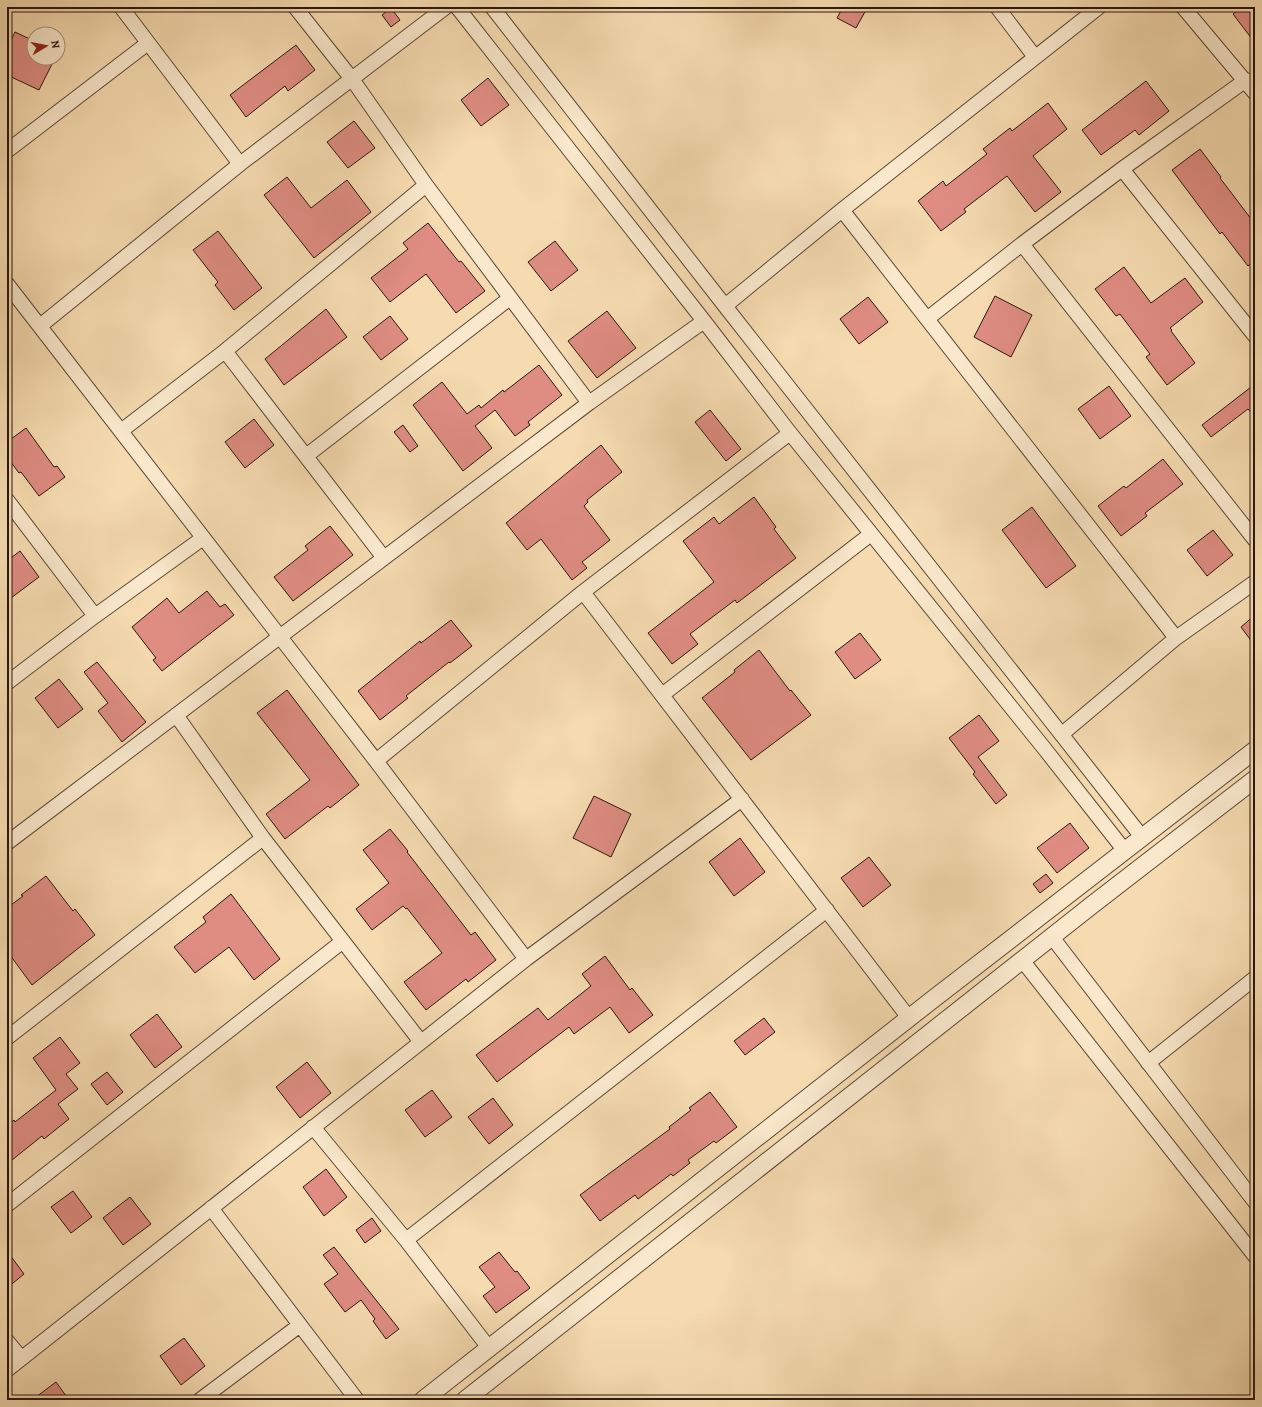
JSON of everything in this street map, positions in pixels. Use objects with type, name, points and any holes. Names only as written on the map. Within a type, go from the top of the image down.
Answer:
[{"type":"street","points":[[121,7],[240,164]]},
{"type":"street","points":[[295,7],[352,79],[426,185],[589,403]]},
{"type":"street","points":[[40,326],[240,164],[446,7]]},
{"type":"street","points":[[458,7],[790,433],[1044,748],[1125,851]]},
{"type":"street","points":[[492,7],[1142,837]]},
{"type":"street","points":[[997,7],[1035,57]]},
{"type":"street","points":[[725,306],[842,210],[1099,7]]},
{"type":"street","points":[[1183,7],[1246,80],[1255,93]]},
{"type":"street","points":[[7,151],[148,43]]},
{"type":"street","points":[[927,319],[1022,244],[1122,169],[1246,80]]},
{"type":"street","points":[[1122,169],[1255,336]]},
{"type":"street","points":[[121,431],[225,351],[426,185]]},
{"type":"street","points":[[842,210],[1176,638]]},
{"type":"street","points":[[1022,244],[1255,540]]},
{"type":"street","points":[[7,284],[376,761],[526,959]]},
{"type":"street","points":[[306,456],[510,298]]},
{"type":"street","points":[[7,843],[589,403],[704,321]]},
{"type":"street","points":[[225,351],[384,558]]},
{"type":"street","points":[[376,761],[583,592],[790,433]]},
{"type":"street","points":[[7,500],[95,616]]},
{"type":"street","points":[[662,694],[871,534]]},
{"type":"street","points":[[7,683],[95,616],[203,538]]},
{"type":"street","points":[[1062,734],[1176,638],[1255,582]]},
{"type":"street","points":[[583,592],[909,1018]]},
{"type":"street","points":[[176,715],[263,838],[421,1042]]},
{"type":"street","points":[[422,1400],[909,1018],[1255,750]]},
{"type":"street","points":[[465,1400],[1022,960],[1255,780]]},
{"type":"street","points":[[7,1370],[526,959],[742,799]]},
{"type":"street","points":[[7,1038],[263,838]]},
{"type":"street","points":[[406,1240],[827,910]]},
{"type":"street","points":[[1052,937],[1255,1202]]},
{"type":"street","points":[[7,1205],[343,941]]},
{"type":"street","points":[[1022,960],[1255,1256]]},
{"type":"street","points":[[1148,1063],[1253,983]]},
{"type":"street","points":[[313,1127],[406,1240],[489,1348]]},
{"type":"street","points":[[211,1208],[357,1400]]},
{"type":"street","points":[[200,1400],[300,1325]]},
{"type":"street","points":[[7,1341],[21,1358]]},
{"type":"building","points":[[843,7],[859,7],[866,10],[856,28],[837,18]]},
{"type":"building","points":[[1242,7],[1255,7],[1255,43],[1233,14]]},
{"type":"building","points":[[391,8],[400,20],[391,27],[382,15]]},
{"type":"building","points":[[15,32],[26,37],[26,66],[51,66],[39,90],[7,75],[7,48]]},
{"type":"building","points":[[296,45],[315,70],[288,91],[285,86],[246,117],[230,95]]},
{"type":"building","points":[[488,78],[509,105],[481,126],[461,100]]},
{"type":"building","points":[[1146,81],[1169,111],[1139,135],[1135,130],[1101,155],[1082,130]]},
{"type":"building","points":[[1048,103],[1067,129],[1033,156],[1061,192],[1035,212],[1007,176],[964,209],[966,212],[941,231],[918,201],[943,181],[946,186],[987,154],[983,149],[1010,128],[1012,131]]},
{"type":"building","points":[[354,121],[375,148],[348,168],[327,142]]},
{"type":"building","points":[[1200,149],[1255,224],[1255,261],[1248,266],[1222,232],[1220,234],[1172,170]]},
{"type":"building","points":[[287,177],[311,208],[347,180],[371,212],[314,258],[264,195]]},
{"type":"building","points":[[428,223],[459,262],[461,261],[485,291],[456,313],[426,274],[390,302],[371,278],[408,249],[403,243]]},
{"type":"building","points":[[218,231],[262,288],[234,310],[215,285],[218,282],[193,250]]},
{"type":"building","points":[[555,241],[578,270],[551,291],[528,262]]},
{"type":"building","points":[[1124,267],[1151,303],[1185,278],[1203,302],[1170,328],[1195,363],[1167,385],[1146,357],[1150,354],[1120,314],[1116,316],[1095,289]]},
{"type":"building","points":[[995,296],[1032,315],[1011,357],[974,337]]},
{"type":"building","points":[[868,297],[888,322],[859,344],[840,319]]},
{"type":"building","points":[[326,309],[347,337],[284,385],[265,359]]},
{"type":"building","points":[[607,311],[636,348],[597,378],[568,341]]},
{"type":"building","points":[[390,316],[408,339],[381,360],[363,337]]},
{"type":"building","points":[[539,365],[562,395],[528,422],[530,425],[515,436],[495,410],[475,426],[492,448],[463,471],[413,405],[442,382],[467,414],[479,405],[481,408],[503,390],[504,392]]},
{"type":"building","points":[[1255,384],[1255,417],[1248,409],[1211,437],[1202,425]]},
{"type":"building","points":[[1109,386],[1131,416],[1100,439],[1078,409]]},
{"type":"building","points":[[710,410],[741,449],[726,461],[695,422]]},
{"type":"building","points":[[254,419],[274,445],[245,468],[225,442]]},
{"type":"building","points":[[403,425],[418,446],[410,452],[394,432]]},
{"type":"building","points":[[26,428],[54,467],[57,466],[65,477],[39,496],[21,472],[19,473],[7,457],[7,442]]},
{"type":"building","points":[[601,445],[622,472],[587,500],[588,502],[584,506],[610,540],[582,562],[587,568],[572,580],[541,539],[527,550],[506,523]]},
{"type":"building","points":[[1163,459],[1183,484],[1145,513],[1147,516],[1121,536],[1098,506],[1124,486],[1126,488]]},
{"type":"building","points":[[754,497],[776,527],[774,529],[796,558],[737,603],[735,600],[690,634],[698,644],[672,664],[648,633],[714,582],[683,541],[714,517],[719,524]]},
{"type":"building","points":[[1032,507],[1076,566],[1046,588],[1002,530]]},
{"type":"building","points":[[330,526],[353,555],[293,601],[274,577],[308,550],[305,546]]},
{"type":"building","points":[[1213,530],[1233,555],[1207,576],[1187,550]]},
{"type":"building","points":[[20,551],[39,577],[7,601],[7,561]]},
{"type":"building","points":[[207,591],[220,607],[225,604],[234,615],[162,671],[153,660],[156,658],[132,627],[167,598],[179,613]]},
{"type":"building","points":[[1255,615],[1255,646],[1241,627]]},
{"type":"building","points":[[451,620],[472,646],[406,696],[408,698],[380,720],[358,691],[420,641],[421,643]]},
{"type":"building","points":[[860,633],[881,660],[855,679],[835,652]]},
{"type":"building","points":[[759,650],[790,691],[791,690],[811,715],[751,760],[702,698],[735,672],[734,670]]},
{"type":"building","points":[[97,662],[146,722],[122,742],[98,711],[108,703],[84,672]]},
{"type":"building","points":[[59,679],[83,709],[58,728],[35,698]]},
{"type":"building","points":[[287,690],[359,785],[330,808],[328,806],[285,839],[266,814],[310,780],[257,713]]},
{"type":"building","points":[[979,715],[999,741],[978,757],[1007,795],[996,804],[973,774],[975,772],[949,738]]},
{"type":"building","points":[[594,796],[631,814],[611,857],[573,838]]},
{"type":"building","points":[[1070,823],[1089,848],[1057,873],[1037,848]]},
{"type":"building","points":[[390,829],[471,935],[475,932],[496,960],[468,982],[466,979],[426,1010],[404,982],[442,953],[407,908],[406,909],[403,906],[372,930],[356,909],[389,883],[363,850]]},
{"type":"building","points":[[740,838],[765,872],[734,896],[709,862]]},
{"type":"building","points":[[869,857],[891,885],[863,907],[841,878]]},
{"type":"building","points":[[1046,874],[1053,883],[1040,893],[1033,884]]},
{"type":"building","points":[[46,876],[73,911],[75,909],[95,935],[32,985],[7,951],[7,908]]},
{"type":"building","points":[[231,894],[280,959],[254,980],[229,947],[195,973],[174,947],[206,922],[203,917]]},
{"type":"building","points":[[605,956],[630,990],[632,988],[653,1015],[629,1033],[610,1007],[574,1034],[569,1027],[497,1082],[476,1055],[538,1008],[548,1020],[591,986],[582,974]]},
{"type":"building","points":[[157,1014],[182,1047],[155,1068],[130,1035]]},
{"type":"building","points":[[764,1018],[775,1032],[745,1055],[734,1041]]},
{"type":"building","points":[[60,1037],[80,1063],[66,1074],[78,1089],[58,1104],[69,1119],[44,1139],[42,1136],[7,1164],[7,1126],[14,1120],[15,1122],[56,1090],[33,1058]]},
{"type":"building","points":[[307,1062],[331,1093],[300,1118],[276,1087]]},
{"type":"building","points":[[107,1072],[123,1092],[107,1105],[91,1084]]},
{"type":"building","points":[[432,1090],[452,1117],[425,1137],[405,1110]]},
{"type":"building","points":[[710,1092],[737,1127],[716,1143],[714,1141],[688,1160],[690,1163],[673,1176],[671,1174],[638,1199],[635,1195],[600,1221],[580,1195],[670,1129],[669,1127],[691,1110],[689,1108]]},
{"type":"building","points":[[493,1098],[513,1125],[489,1144],[468,1117]]},
{"type":"building","points":[[326,1169],[347,1197],[324,1216],[303,1187]]},
{"type":"building","points":[[73,1191],[92,1217],[71,1233],[51,1207]]},
{"type":"building","points":[[130,1197],[151,1224],[123,1245],[103,1218]]},
{"type":"building","points":[[372,1218],[381,1231],[365,1243],[356,1230]]},
{"type":"building","points":[[334,1247],[399,1329],[386,1339],[373,1321],[375,1319],[361,1300],[345,1312],[324,1284],[338,1274],[323,1255]]},
{"type":"building","points":[[7,1251],[24,1274],[7,1288]]},
{"type":"building","points":[[499,1252],[515,1272],[517,1271],[530,1288],[496,1313],[483,1296],[495,1287],[479,1267]]},
{"type":"building","points":[[184,1338],[205,1366],[181,1385],[160,1356]]},
{"type":"building","points":[[56,1382],[69,1400],[32,1400]]}]
